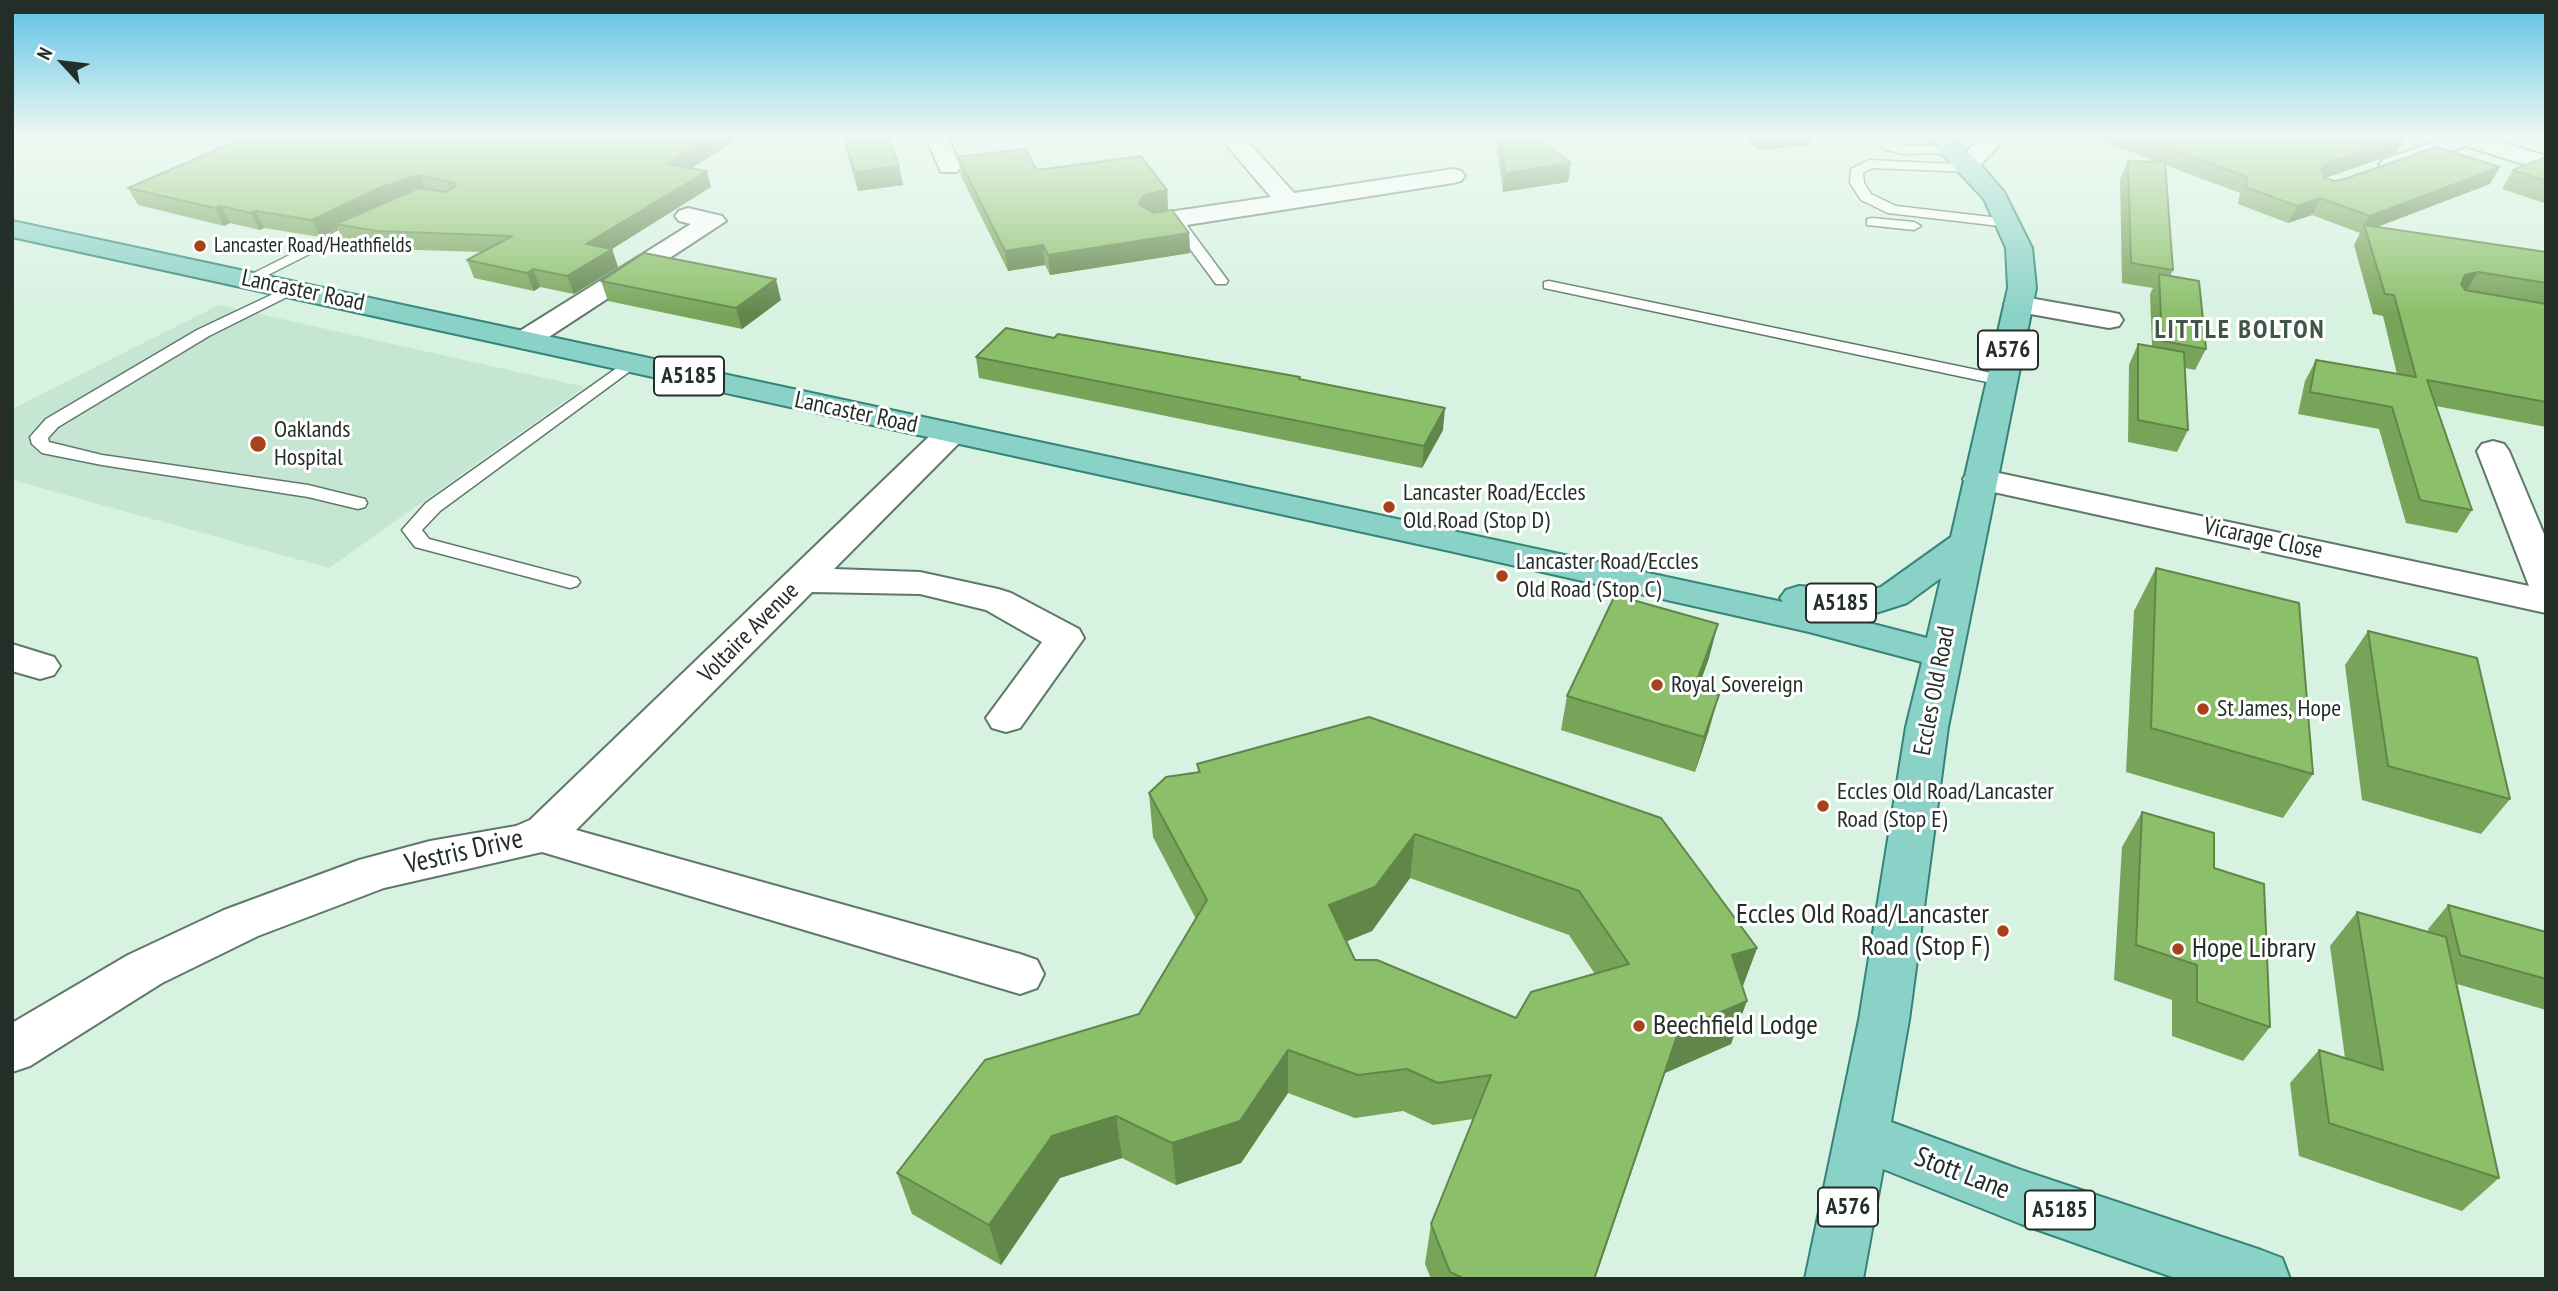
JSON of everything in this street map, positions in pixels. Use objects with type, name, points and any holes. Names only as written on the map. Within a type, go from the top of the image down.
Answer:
[{"type":"main road","name":"Eccles Old Road","points":[[1834,1279],[1884,1020],[1927,727],[1964,544],[2022,288],[2020,248],[1993,194]]},
{"type":"main road","name":"Lancaster Road","points":[[12,229],[1701,596],[1942,654]]},
{"type":"main road","name":"Lancaster Road","points":[[1701,596],[1781,596],[1838,603],[1869,603],[1908,588],[1964,544]]},
{"type":"main road","name":"Stott Lane","points":[[1862,1136],[2021,1197],[2261,1279]]},
{"type":"street","points":[[1283,194],[1289,201]]},
{"type":"street","points":[[1165,220],[1333,194]]},
{"type":"street","points":[[525,340],[713,221],[688,216]]},
{"type":"street","points":[[2018,304],[2109,322]]},
{"type":"street","name":"Voltaire Avenue","points":[[546,832],[951,433]]},
{"type":"street","points":[[2493,451],[2546,584]]},
{"type":"street","name":"Vicarage Close","points":[[1980,479],[2546,601]]},
{"type":"street","points":[[803,580],[920,583],[998,601],[1065,638],[1006,718]]},
{"type":"street","name":"Vestris Drive","points":[[12,1050],[145,969],[241,923],[375,873],[430,858],[522,842],[546,832],[562,844],[1020,974]]},
{"type":"lane","points":[[1864,194],[1893,210],[2011,229]]},
{"type":"lane","points":[[249,279],[380,215]]},
{"type":"lane","points":[[1165,220],[1221,281]]},
{"type":"lane","points":[[1872,222],[2011,229]]},
{"type":"lane","points":[[1549,285],[2001,380]]},
{"type":"lane","points":[[292,289],[203,333],[52,423],[40,438],[41,444],[48,449],[102,460],[308,491],[359,503]]},
{"type":"lane","points":[[570,582],[422,543],[412,530],[433,507],[631,363]]},
{"type":"shaded area","name":"Oaklands Hospital","points":[[219,305],[585,387],[329,568],[12,480],[12,409]]},
{"type":"building","points":[[155,194],[366,194],[312,220],[256,211],[251,213],[221,206],[215,208]]},
{"type":"building","points":[[405,194],[668,194],[586,244],[612,249],[567,276],[533,269],[527,273],[467,260],[512,236],[377,231],[336,224]]},
{"type":"building","points":[[977,194],[1147,194],[1144,195],[1139,204],[1153,213],[1172,210],[1189,233],[1048,255],[1043,245],[1005,251]]},
{"type":"building","points":[[2129,194],[2167,194],[2173,270],[2131,263]]},
{"type":"building","points":[[2265,194],[2428,194],[2370,216],[2320,198],[2297,206]]},
{"type":"building","points":[[2364,225],[2546,252],[2546,283],[2478,272],[2465,275],[2461,284],[2465,290],[2546,304],[2546,402],[2427,380],[2472,510],[2420,500],[2392,407],[2310,392],[2316,360],[2416,377],[2394,295],[2385,294]]},
{"type":"building","points":[[644,253],[776,279],[736,308],[601,281]]},
{"type":"building","points":[[2159,274],[2199,281],[2206,349],[2162,341]]},
{"type":"building","points":[[1006,328],[1054,338],[1058,334],[1300,377],[1299,379],[1445,408],[1424,446],[976,357]]},
{"type":"building","points":[[2138,344],[2184,352],[2188,430],[2138,420]]},
{"type":"building","points":[[2156,568],[2299,603],[2313,774],[2151,728]]},
{"type":"building","points":[[1615,595],[1718,624],[1694,688],[1719,695],[1704,737],[1567,696]]},
{"type":"building","points":[[2368,631],[2477,658],[2510,799],[2388,766]]},
{"type":"building","name":"Beechfield Lodge","points":[[1369,717],[1661,818],[1757,948],[1732,955],[1747,1001],[1679,1030],[1594,1279],[1465,1279],[1450,1272],[1431,1224],[1491,1075],[1438,1083],[1407,1069],[1358,1075],[1288,1050],[1240,1121],[1172,1143],[1116,1116],[1052,1136],[989,1225],[897,1173],[985,1060],[1139,1014],[1207,900],[1149,793],[1166,777],[1200,772],[1197,764]],"holes":[[[1415,834],[1579,891],[1629,964],[1531,992],[1516,1018],[1377,960],[1355,960],[1329,905],[1375,887]]]},
{"type":"building","points":[[2142,812],[2214,833],[2214,868],[2264,884],[2270,1027],[2197,1002],[2197,965],[2136,945]]},
{"type":"building","points":[[2448,905],[2546,932],[2546,979],[2460,955]]},
{"type":"building","points":[[2357,912],[2446,937],[2499,1178],[2329,1123],[2319,1050],[2383,1070]]},
{"type":"place","name":"Lancaster Road/Heathfields","points":[[200,246]]},
{"type":"place","name":"Oaklands Hospital","points":[[258,444]]},
{"type":"place","name":"Lancaster Road/Eccles Old Road (Stop D)","points":[[1389,507]]},
{"type":"place","name":"Lancaster Road/Eccles Old Road (Stop C)","points":[[1502,576]]},
{"type":"place","name":"Royal Sovereign","points":[[1657,685]]},
{"type":"place","name":"St James, Hope","points":[[2203,709]]},
{"type":"place","name":"Eccles Old Road/Lancaster Road (Stop E)","points":[[1823,806]]},
{"type":"place","name":"Eccles Old Road/Lancaster Road (Stop F)","points":[[2003,931]]},
{"type":"place","name":"Hope Library","points":[[2178,949]]},
{"type":"place","name":"Beechfield Lodge","points":[[1639,1026]]},
{"type":"district","name":"LITTLE BOLTON","points":[[2240,331]]}]
